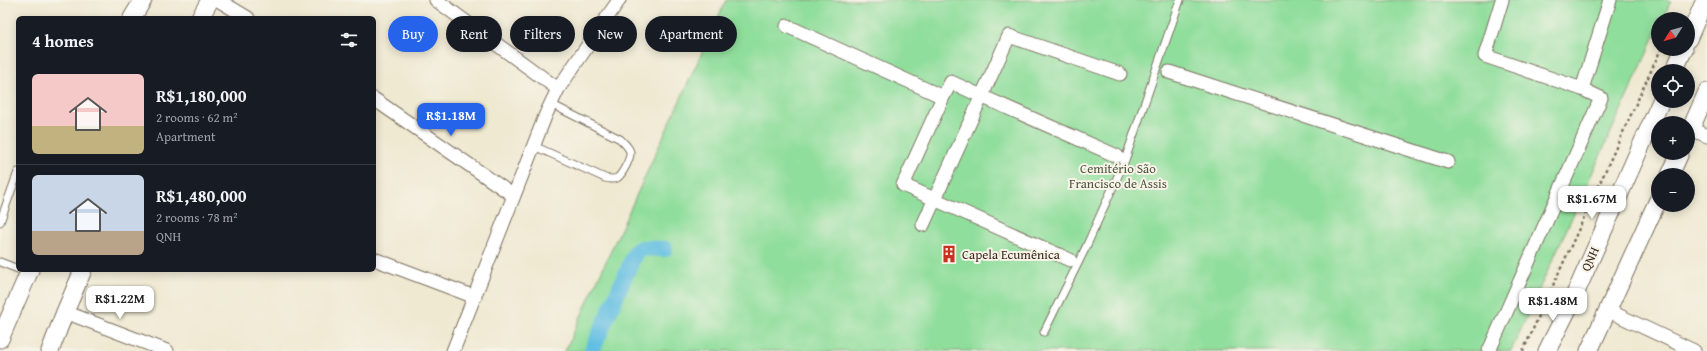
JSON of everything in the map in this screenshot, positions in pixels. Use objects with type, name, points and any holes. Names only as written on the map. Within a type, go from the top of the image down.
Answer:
[{"type":"street","points":[[133,16],[142,0]]},
{"type":"street","points":[[201,16],[210,0]]},
{"type":"street","points":[[218,0],[245,16]]},
{"type":"street","points":[[436,0],[558,89]]},
{"type":"street","points":[[453,351],[558,89],[619,0]]},
{"type":"street","points":[[1489,351],[1601,98],[1582,89],[1485,56],[1502,0]]},
{"type":"street","points":[[1582,89],[1610,0]]},
{"type":"street","points":[[1695,24],[1706,0]]},
{"type":"street","points":[[787,26],[943,97]]},
{"type":"street","points":[[923,225],[1009,36],[1120,74]]},
{"type":"street","points":[[1169,72],[1448,162]]},
{"type":"street","points":[[1070,260],[903,185],[951,82],[1117,156]]},
{"type":"street","points":[[1695,119],[1707,92]]},
{"type":"street","points":[[376,100],[514,196]]},
{"type":"street","name":"QNH","points":[[1547,351],[1572,301],[1658,108]]},
{"type":"street","points":[[1695,133],[1707,136]]},
{"type":"street","points":[[1589,351],[1652,212]]},
{"type":"street","points":[[376,260],[475,297]]},
{"type":"street","points":[[0,339],[24,272]]},
{"type":"street","points":[[50,351],[82,272]]},
{"type":"street","points":[[1559,351],[1565,337],[1572,301]]},
{"type":"street","points":[[1607,310],[1694,351]]},
{"type":"street","points":[[65,312],[167,351]]},
{"type":"street","points":[[0,343],[2,351]]},
{"type":"lane","points":[[1044,332],[1086,247],[1125,160],[1180,0]]},
{"type":"lane","points":[[534,146],[612,180],[619,177],[628,160],[630,153],[627,145],[620,139],[551,104]]},
{"type":"lane","points":[[0,222],[16,178]]},
{"type":"lane","points":[[0,262],[16,268]]},
{"type":"path","points":[[1523,351],[1658,56]]},
{"type":"green space","name":"Cemitério São Francisco de Assis","points":[[726,0],[1671,0],[1666,12],[1651,12],[1651,44],[1511,351],[565,351],[702,52],[737,52],[737,16],[719,16]]},
{"type":"waterway","points":[[592,351],[636,251],[642,248],[665,249]]},
{"type":"place","name":"Capela Ecumênica","points":[[949,254]]}]
